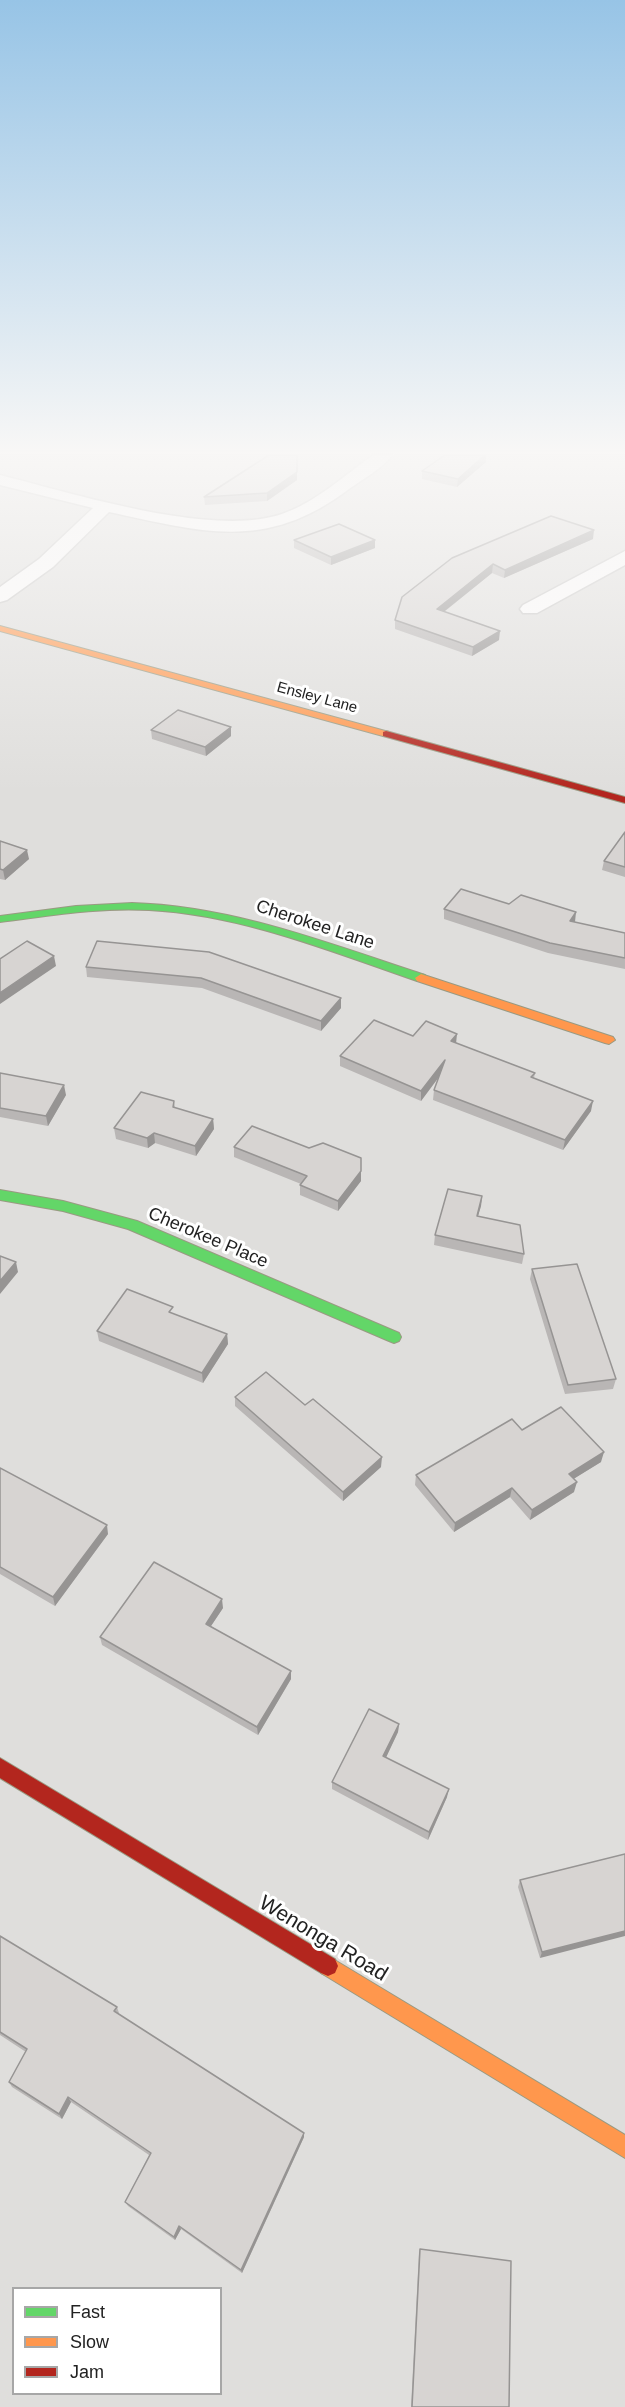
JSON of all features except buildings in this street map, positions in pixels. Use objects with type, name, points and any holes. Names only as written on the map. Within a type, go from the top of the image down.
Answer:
[{"type":"street","points":[[0,596],[40,567]]},
{"type":"street","points":[[530,609],[608,567]]},
{"type":"street","name":"Ensley Lane","points":[[0,628],[625,800]]},
{"type":"street","name":"Cherokee Lane","points":[[0,919],[106,908],[151,908],[228,917],[609,1040]]},
{"type":"street","name":"Cherokee Place","points":[[0,1195],[63,1206],[132,1225],[394,1337]]},
{"type":"street","name":"Wenonga Road","points":[[0,1767],[625,2146]]},
{"type":"shaded area","points":[[0,567],[625,567],[625,2407],[0,2407]]},
{"type":"traffic: fast","points":[[0,919],[132,906],[186,911],[254,924],[421,978]]},
{"type":"traffic: fast","points":[[0,1195],[63,1206],[132,1225],[394,1337]]},
{"type":"traffic: slow","points":[[0,628],[386,734]]},
{"type":"traffic: slow","points":[[421,978],[609,1040]]},
{"type":"traffic: slow","points":[[328,1966],[625,2147]]},
{"type":"traffic: jam","points":[[386,734],[625,800]]},
{"type":"traffic: jam","points":[[0,1767],[328,1966]]}]
